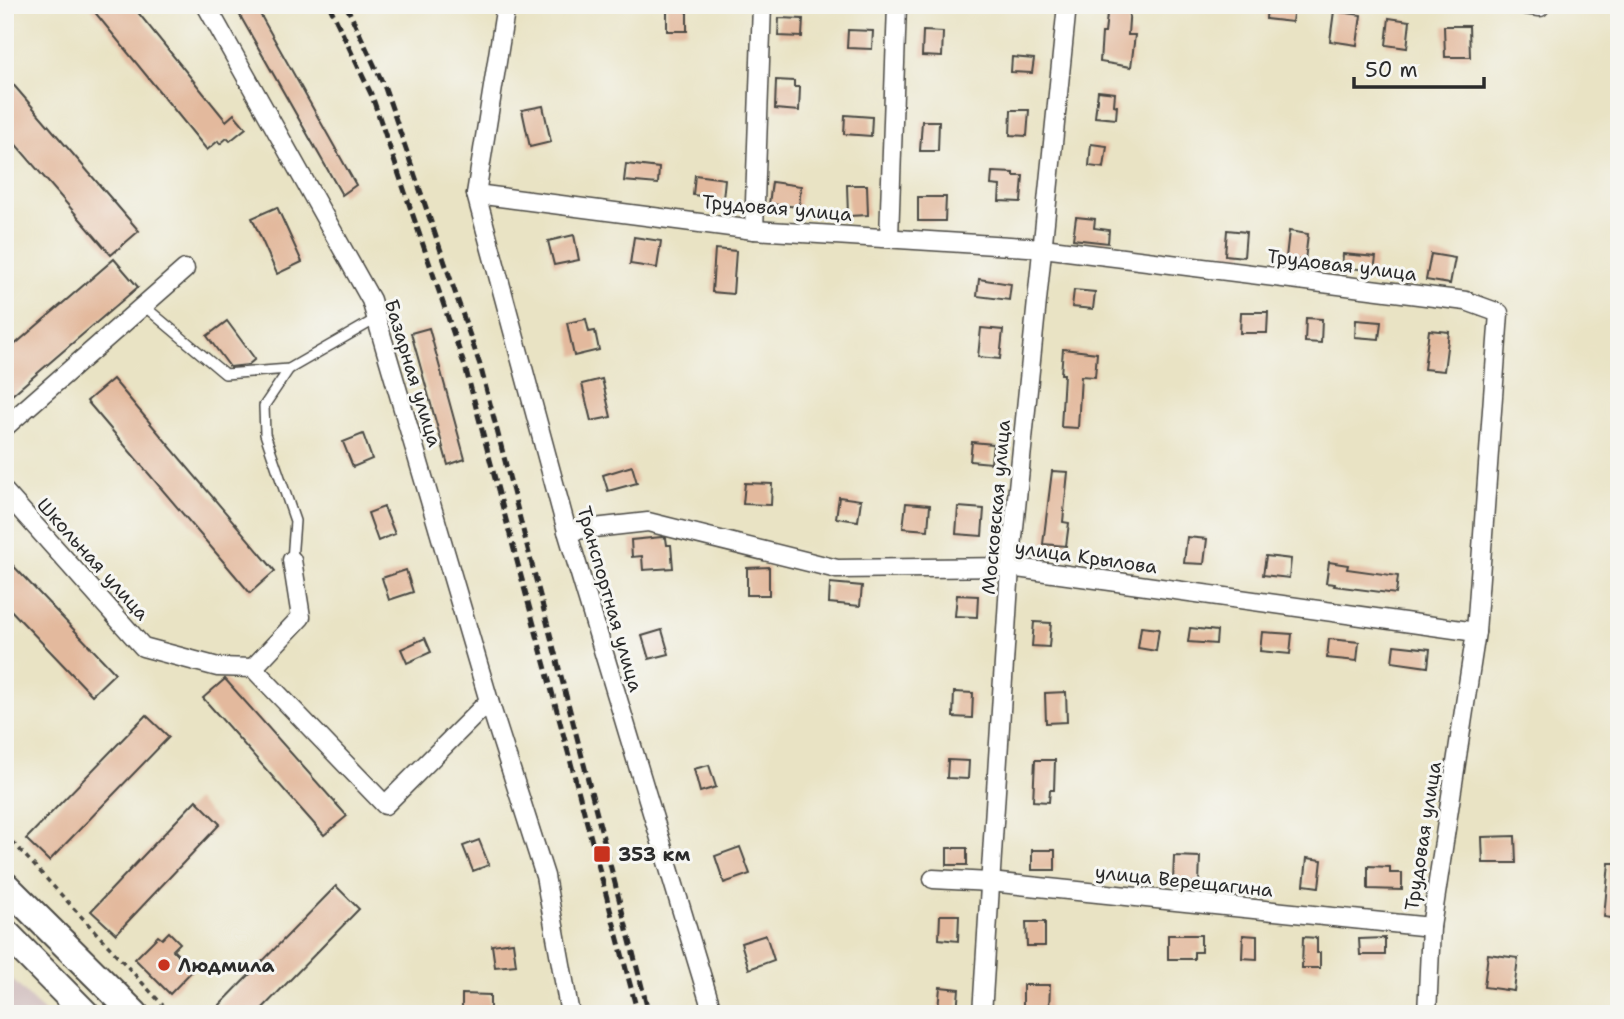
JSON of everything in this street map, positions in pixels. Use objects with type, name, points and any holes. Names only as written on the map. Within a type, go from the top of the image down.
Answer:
[{"type":"main road","points":[[5,885],[135,1014]]},
{"type":"main road","points":[[5,932],[86,1014]]},
{"type":"street","name":"Базарная улица","points":[[206,5],[370,300],[489,701],[545,876],[570,1014]]},
{"type":"street","points":[[476,194],[506,5]]},
{"type":"street","points":[[754,230],[762,5]]},
{"type":"street","points":[[889,238],[897,5]]},
{"type":"street","name":"Московская улица","points":[[982,1014],[1010,567],[1067,5]]},
{"type":"street","name":"Трудовая улица","points":[[476,194],[754,230],[1042,248],[1466,301],[1499,313],[1476,632],[1431,927],[1427,1014]]},
{"type":"street","name":"Транспортная улица","points":[[476,194],[567,531],[713,1014]]},
{"type":"street","points":[[5,427],[186,269]]},
{"type":"street","name":"Школьная улица","points":[[5,492],[143,647],[219,667],[253,668]]},
{"type":"street","name":"улица Крылова","points":[[567,531],[648,522],[837,569],[1010,567],[1476,632]]},
{"type":"street","points":[[292,560],[301,617],[253,668],[385,805],[489,701]]},
{"type":"street","name":"улица Верещагина","points":[[933,879],[990,882],[1431,927]]},
{"type":"lane","points":[[144,306],[225,374],[289,369],[376,319]]},
{"type":"lane","points":[[289,369],[264,406],[264,420],[265,434],[295,522],[292,560]]},
{"type":"path","points":[[5,835],[171,1014]]},
{"type":"shaded area","points":[[5,972],[46,1014],[5,1014]]},
{"type":"building","points":[[89,5],[132,5],[226,121],[234,114],[246,128],[230,141],[227,138],[220,144],[218,141],[207,150]]},
{"type":"building","points":[[234,5],[255,5],[356,185],[342,195]]},
{"type":"building","points":[[667,5],[687,5],[687,31],[667,31]]},
{"type":"building","points":[[1108,5],[1130,5],[1128,35],[1135,35],[1131,67],[1100,62]]},
{"type":"building","points":[[1267,5],[1294,7],[1292,22],[1266,19]]},
{"type":"building","points":[[1334,11],[1361,15],[1357,45],[1330,41]]},
{"type":"building","points":[[779,18],[803,19],[802,37],[778,36]]},
{"type":"building","points":[[1389,18],[1410,21],[1407,48],[1386,45]]},
{"type":"building","points":[[1444,26],[1469,26],[1470,57],[1445,57]]},
{"type":"building","points":[[848,30],[873,31],[872,49],[847,48]]},
{"type":"building","points":[[923,31],[943,32],[942,57],[922,56]]},
{"type":"building","points":[[1012,57],[1034,59],[1032,73],[1011,72]]},
{"type":"building","points":[[5,75],[139,231],[111,255],[5,132]]},
{"type":"building","points":[[776,80],[794,81],[794,87],[800,87],[799,111],[775,109]]},
{"type":"building","points":[[1098,91],[1115,93],[1116,119],[1095,117]]},
{"type":"building","points":[[543,106],[551,142],[530,147],[522,110]]},
{"type":"building","points":[[1011,110],[1029,110],[1027,136],[1010,135]]},
{"type":"building","points":[[845,115],[872,117],[871,136],[844,134]]},
{"type":"building","points":[[922,121],[939,121],[938,151],[920,151]]},
{"type":"building","points":[[1091,144],[1107,146],[1104,168],[1089,166]]},
{"type":"building","points":[[626,164],[659,168],[658,184],[624,181]]},
{"type":"building","points":[[992,172],[1023,176],[1021,202],[999,201],[1000,186],[991,185]]},
{"type":"building","points":[[695,175],[725,179],[723,199],[693,195]]},
{"type":"building","points":[[772,182],[801,186],[799,207],[769,204]]},
{"type":"building","points":[[847,185],[867,185],[868,215],[848,216]]},
{"type":"building","points":[[918,197],[946,197],[945,221],[918,221]]},
{"type":"building","points":[[277,207],[302,262],[277,274],[252,218]]},
{"type":"building","points":[[1076,217],[1095,219],[1094,228],[1109,230],[1108,243],[1073,239]]},
{"type":"building","points":[[1227,230],[1246,232],[1244,257],[1225,255]]},
{"type":"building","points":[[1289,231],[1308,234],[1305,261],[1286,258]]},
{"type":"building","points":[[574,235],[579,260],[554,265],[548,241]]},
{"type":"building","points":[[634,237],[661,241],[657,268],[630,264]]},
{"type":"building","points":[[715,249],[736,251],[733,294],[712,292]]},
{"type":"building","points":[[1343,254],[1376,257],[1374,271],[1342,267]]},
{"type":"building","points":[[1431,254],[1455,258],[1450,284],[1426,280]]},
{"type":"building","points":[[114,259],[138,287],[5,401],[5,353]]},
{"type":"building","points":[[979,279],[1011,284],[1009,300],[977,296]]},
{"type":"building","points":[[1074,290],[1095,292],[1093,309],[1072,307]]},
{"type":"building","points":[[1241,312],[1268,312],[1267,333],[1240,333]]},
{"type":"building","points":[[1306,318],[1322,319],[1321,343],[1305,342]]},
{"type":"building","points":[[586,319],[589,332],[595,331],[599,350],[574,356],[567,323]]},
{"type":"building","points":[[1356,320],[1381,322],[1379,339],[1355,337]]},
{"type":"building","points":[[227,321],[255,359],[248,365],[230,367],[207,336]]},
{"type":"building","points":[[429,328],[465,459],[448,465],[411,333]]},
{"type":"building","points":[[981,328],[1003,330],[1000,359],[978,357]]},
{"type":"building","points":[[1429,330],[1449,332],[1444,371],[1424,369]]},
{"type":"building","points":[[1063,349],[1097,353],[1095,377],[1081,376],[1078,428],[1061,427]]},
{"type":"building","points":[[113,379],[275,571],[250,593],[87,401]]},
{"type":"building","points":[[602,379],[611,417],[591,421],[582,384]]},
{"type":"building","points":[[363,434],[372,459],[353,467],[343,442]]},
{"type":"building","points":[[972,442],[993,444],[991,463],[970,461]]},
{"type":"building","points":[[632,466],[637,483],[608,491],[603,475]]},
{"type":"building","points":[[1052,471],[1068,472],[1063,522],[1069,523],[1066,546],[1043,544]]},
{"type":"building","points":[[745,483],[772,484],[771,505],[743,504]]},
{"type":"building","points":[[839,497],[861,500],[858,521],[836,518]]},
{"type":"building","points":[[906,503],[930,505],[928,530],[903,528]]},
{"type":"building","points":[[384,507],[395,534],[378,541],[368,513]]},
{"type":"building","points":[[958,507],[984,509],[982,536],[956,534]]},
{"type":"building","points":[[1187,537],[1207,539],[1204,564],[1184,563]]},
{"type":"building","points":[[666,538],[667,545],[671,545],[673,568],[643,570],[642,556],[632,557],[631,540]]},
{"type":"building","points":[[1266,556],[1291,559],[1289,578],[1263,575]]},
{"type":"building","points":[[5,557],[115,673],[92,695],[5,604]]},
{"type":"building","points":[[1329,562],[1348,565],[1347,569],[1398,576],[1396,594],[1326,583]]},
{"type":"building","points":[[769,567],[769,595],[747,595],[747,568]]},
{"type":"building","points":[[406,570],[413,592],[389,600],[382,578]]},
{"type":"building","points":[[830,583],[862,586],[860,606],[829,603]]},
{"type":"building","points":[[957,595],[978,596],[977,617],[955,616]]},
{"type":"building","points":[[1034,622],[1051,623],[1049,647],[1032,646]]},
{"type":"building","points":[[1141,627],[1159,629],[1156,651],[1138,648]]},
{"type":"building","points":[[1190,628],[1217,631],[1216,644],[1188,642]]},
{"type":"building","points":[[662,630],[669,654],[649,659],[642,636]]},
{"type":"building","points":[[1262,632],[1292,634],[1290,654],[1260,651]]},
{"type":"building","points":[[425,638],[431,652],[407,663],[401,649]]},
{"type":"building","points":[[1329,639],[1359,642],[1357,661],[1327,658]]},
{"type":"building","points":[[1394,645],[1430,649],[1428,667],[1392,662]]},
{"type":"building","points":[[225,679],[347,816],[324,835],[203,698]]},
{"type":"building","points":[[954,692],[973,693],[972,718],[953,717]]},
{"type":"building","points":[[1066,692],[1067,722],[1046,723],[1045,693]]},
{"type":"building","points":[[146,715],[169,737],[49,861],[26,839]]},
{"type":"building","points":[[948,760],[969,761],[968,779],[947,778]]},
{"type":"building","points":[[1035,760],[1055,760],[1054,790],[1050,790],[1049,802],[1033,801]]},
{"type":"building","points":[[709,765],[716,787],[700,792],[694,769]]},
{"type":"building","points":[[196,800],[220,824],[116,934],[91,911]]},
{"type":"building","points":[[1515,836],[1516,863],[1483,863],[1482,837]]},
{"type":"building","points":[[479,840],[489,865],[473,871],[463,846]]},
{"type":"building","points":[[740,847],[750,874],[724,883],[715,856]]},
{"type":"building","points":[[947,848],[967,848],[967,865],[947,865]]},
{"type":"building","points":[[1032,850],[1055,850],[1055,870],[1032,870]]},
{"type":"building","points":[[1174,856],[1200,857],[1199,883],[1173,882]]},
{"type":"building","points":[[1307,858],[1322,860],[1319,887],[1304,885]]},
{"type":"building","points":[[1609,863],[1619,863],[1619,919],[1604,917]]},
{"type":"building","points":[[1368,866],[1390,867],[1390,873],[1402,873],[1402,890],[1368,889]]},
{"type":"building","points":[[336,886],[359,909],[257,1014],[211,1014]]},
{"type":"building","points":[[940,915],[959,915],[958,941],[939,939]]},
{"type":"building","points":[[1026,922],[1045,922],[1045,946],[1027,946]]},
{"type":"building","name":"Людмила","points":[[169,932],[180,943],[173,950],[193,970],[170,994],[135,959],[158,936],[162,939]]},
{"type":"building","points":[[766,935],[774,960],[749,969],[741,943]]},
{"type":"building","points":[[1168,935],[1201,935],[1201,952],[1194,952],[1194,959],[1168,959]]},
{"type":"building","points":[[1243,935],[1257,936],[1257,959],[1242,958]]},
{"type":"building","points":[[1303,937],[1317,938],[1320,968],[1302,968]]},
{"type":"building","points":[[1385,938],[1385,955],[1360,955],[1359,939]]},
{"type":"building","points":[[513,942],[516,965],[495,967],[492,945]]},
{"type":"building","points":[[1488,954],[1518,958],[1514,991],[1484,987]]},
{"type":"building","points":[[1023,985],[1050,985],[1049,1011],[1023,1011]]},
{"type":"building","points":[[940,987],[959,989],[957,1012],[938,1010]]},
{"type":"building","points":[[462,994],[490,995],[490,1014],[462,1014]]},
{"type":"railway","points":[[329,5],[372,96],[466,370],[638,1014]]},
{"type":"railway","points":[[346,5],[385,88],[480,365],[649,1014]]},
{"type":"place","name":"353 км","points":[[602,854]]},
{"type":"place","name":"Людмила","points":[[164,965]]}]
